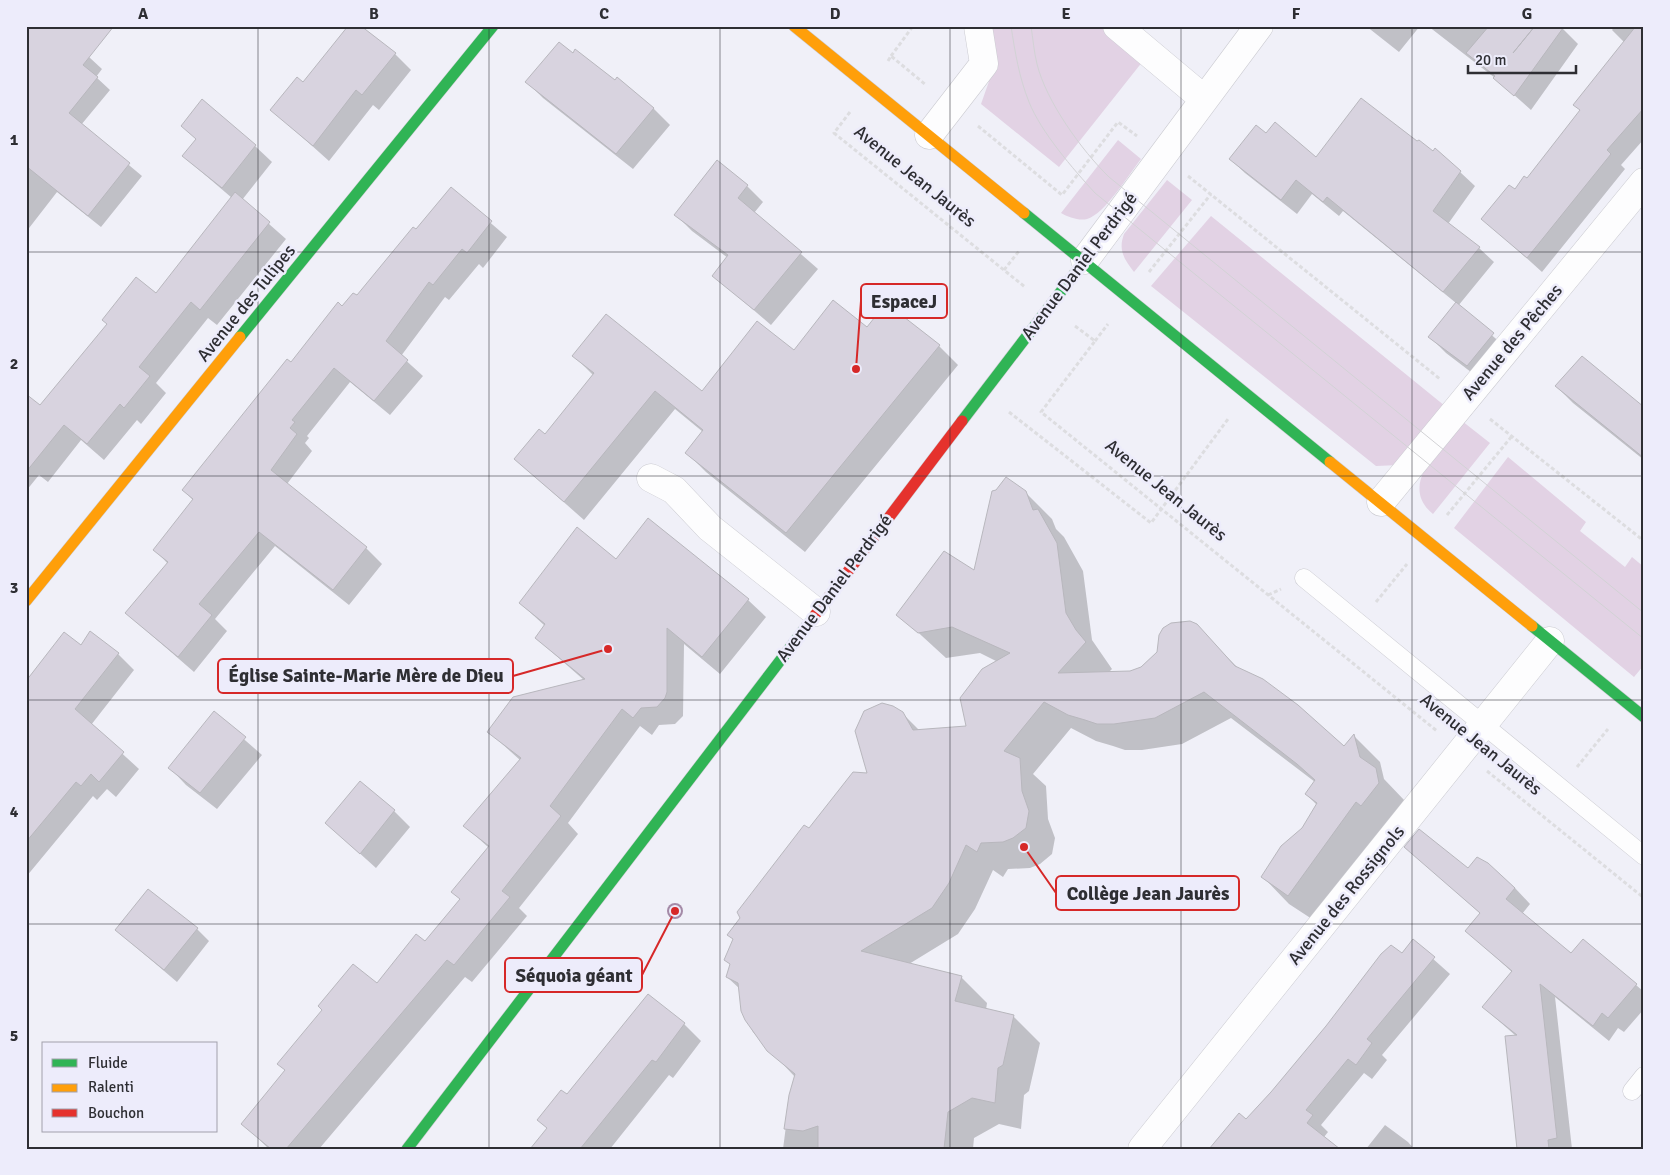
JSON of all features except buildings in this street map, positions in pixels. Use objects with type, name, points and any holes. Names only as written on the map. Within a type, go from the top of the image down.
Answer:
[{"type":"street","name":"Avenue des Tulipes","points":[[26,601],[493,26]]},
{"type":"street","points":[[794,26],[1085,260],[1644,717]]},
{"type":"street","points":[[929,135],[984,64],[978,26]]},
{"type":"street","points":[[1117,26],[1204,99]]},
{"type":"street","name":"Avenue Daniel Perdrigé","points":[[407,1149],[1085,260],[1259,26]]},
{"type":"street","name":"Avenue des Pêches","points":[[1381,502],[1644,182]]},
{"type":"street","points":[[651,478],[674,490],[710,528],[816,612]]},
{"type":"street","name":"Avenue des Rossignols","points":[[1142,1149],[1550,641]]},
{"type":"lane","points":[[1304,578],[1644,856]]},
{"type":"lane","points":[[1632,1091],[1644,1076]]},
{"type":"path","points":[[869,87],[913,26]]},
{"type":"path","points":[[891,56],[1062,195],[1118,122],[1144,142]]},
{"type":"path","name":"Avenue Jean Jaurès","points":[[869,87],[834,133],[1095,341],[1041,412],[1644,898]]},
{"type":"path","points":[[1184,173],[1447,384]]},
{"type":"path","points":[[1095,341],[1211,194]]},
{"type":"path","points":[[983,392],[1151,523],[1247,393]]},
{"type":"path","points":[[1488,418],[1644,541]]},
{"type":"path","points":[[1539,814],[1628,704]]},
{"type":"shaded area","points":[[988,26],[1102,26],[1143,61],[1059,167],[981,104],[993,70]]},
{"type":"shaded area","points":[[1118,140],[1141,159],[1109,202],[1094,216],[1087,219],[1074,218],[1061,213]]},
{"type":"shaded area","points":[[1167,180],[1192,200],[1134,272],[1123,254],[1122,240],[1124,234]]},
{"type":"shaded area","points":[[1211,216],[1445,406],[1399,465],[1376,466],[1151,286]]},
{"type":"shaded area","points":[[1462,421],[1490,443],[1433,514],[1423,503],[1420,491],[1421,478],[1426,466]]},
{"type":"shaded area","points":[[1508,457],[1586,522],[1580,531],[1625,567],[1632,557],[1644,567],[1644,665],[1634,677],[1454,528]]},
{"type":"tram line","points":[[1011,26],[1020,74],[1034,114],[1058,150],[1095,193],[1644,639]]},
{"type":"tram line","points":[[1031,26],[1037,64],[1048,94],[1077,140],[1109,177],[1644,613]]},
{"type":"traffic: fast","points":[[240,337],[493,26]]},
{"type":"traffic: fast","points":[[1024,213],[1330,462]]},
{"type":"traffic: fast","points":[[962,421],[1085,260]]},
{"type":"traffic: fast","points":[[407,1149],[815,615]]},
{"type":"traffic: fast","points":[[1532,626],[1644,717]]},
{"type":"traffic: slow","points":[[794,26],[1024,213]]},
{"type":"traffic: slow","points":[[26,601],[240,337]]},
{"type":"traffic: slow","points":[[1330,462],[1532,626]]},
{"type":"traffic: jam","points":[[815,615],[962,421]]},
{"type":"place","name":"EspaceJ","points":[[856,369]]},
{"type":"place","name":"Église Sainte-Marie Mère de Dieu","points":[[608,649]]},
{"type":"place","name":"Collège Jean Jaurès","points":[[1024,847]]},
{"type":"place","name":"Séquoia géant","points":[[675,911]]}]
